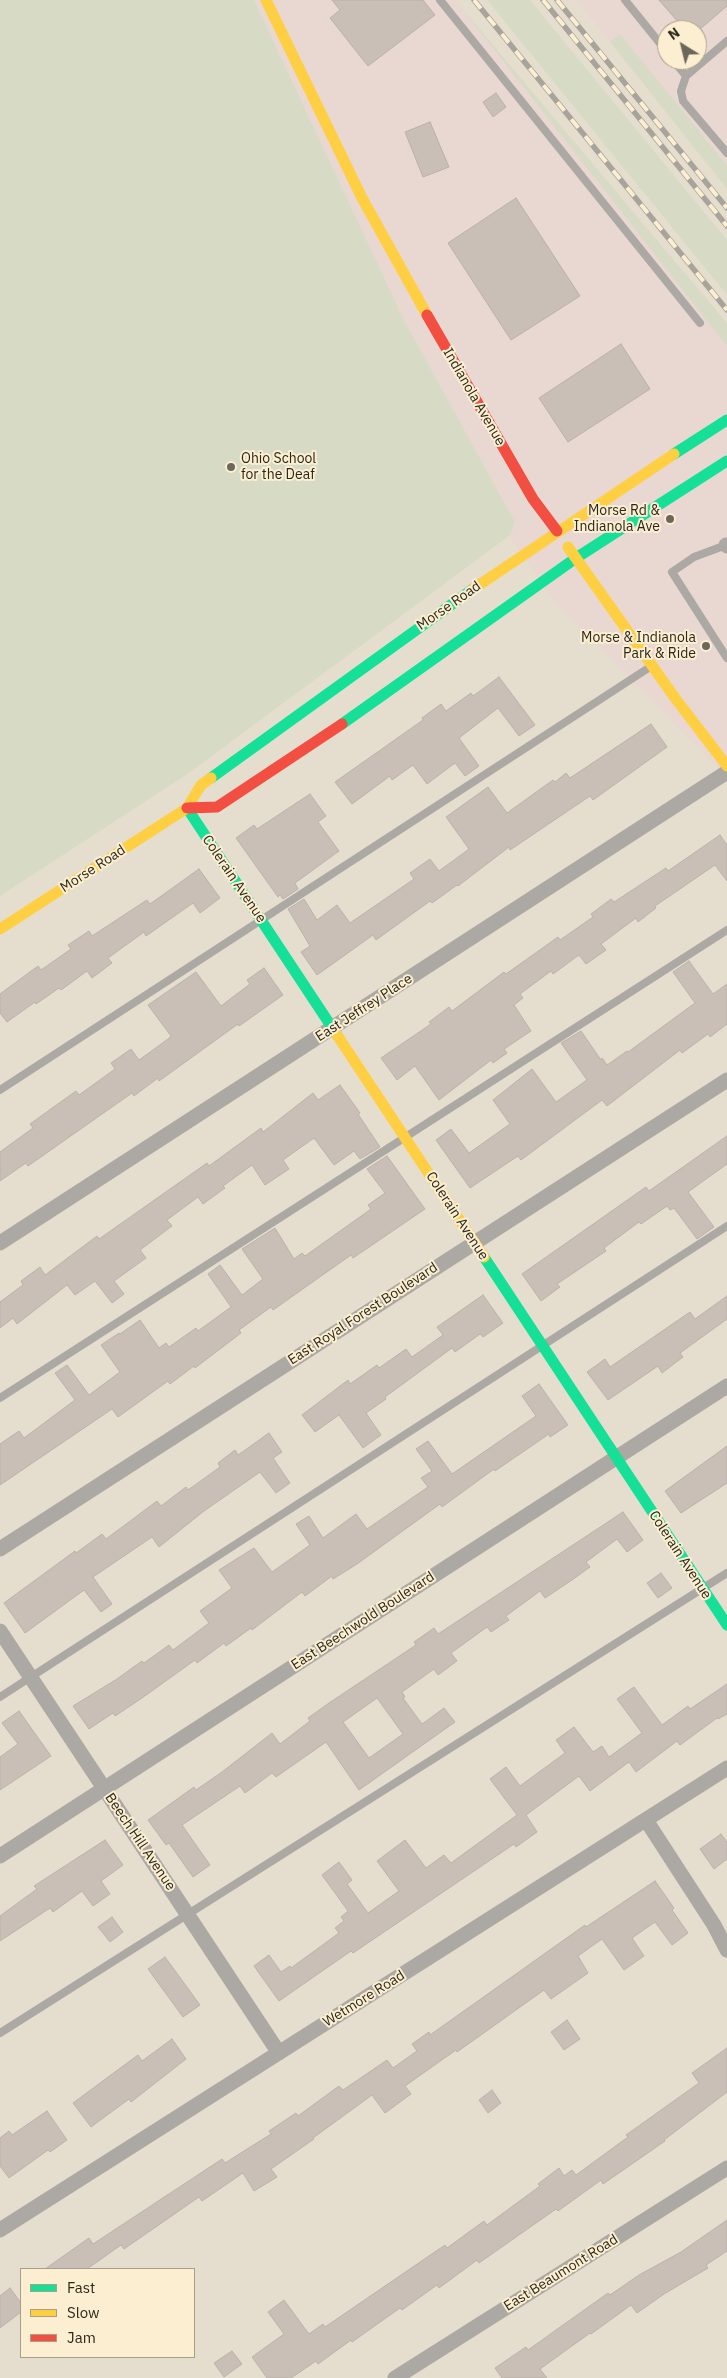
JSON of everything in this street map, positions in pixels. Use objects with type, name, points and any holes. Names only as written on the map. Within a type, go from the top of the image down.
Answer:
[{"type":"main road","name":"Indianola Avenue","points":[[266,0],[362,198],[477,404],[533,498],[652,666],[727,766]]},
{"type":"main road","name":"Morse Road","points":[[0,929],[186,808],[201,785],[407,635],[557,531],[727,420]]},
{"type":"main road","points":[[186,808],[217,807],[334,729],[576,558],[727,461]]},
{"type":"main road","name":"Colerain Avenue","points":[[186,808],[262,920],[727,1625]]},
{"type":"street","name":"East Jeffrey Place","points":[[0,1243],[727,772]]},
{"type":"street","name":"East Royal Forest Boulevard","points":[[0,1549],[727,1080]]},
{"type":"street","name":"East Beechwold Boulevard","points":[[0,1856],[727,1386]]},
{"type":"street","name":"Beech Hill Avenue","points":[[0,1631],[279,2053]]},
{"type":"street","name":"Wetmore Road","points":[[0,2230],[727,1768]]},
{"type":"street","points":[[646,1820],[714,1925],[727,1950]]},
{"type":"street","name":"East Beaumont Road","points":[[395,2378],[727,2168]]},
{"type":"lane","points":[[440,0],[700,323]]},
{"type":"lane","points":[[625,0],[657,40]]},
{"type":"lane","points":[[727,41],[686,76],[681,91],[683,101],[727,153]]},
{"type":"lane","points":[[681,70],[686,76]]},
{"type":"lane","points":[[727,546],[694,557],[672,572],[727,658]]},
{"type":"lane","points":[[0,1090],[652,666]]},
{"type":"lane","points":[[0,1398],[727,930]]},
{"type":"lane","points":[[0,1697],[727,1226]]},
{"type":"lane","points":[[0,2033],[727,1573]]},
{"type":"shaded area","points":[[254,0],[455,0],[727,345],[727,777],[553,600],[509,536],[515,522],[404,320]]},
{"type":"shaded area","points":[[576,0],[727,0],[727,165],[620,34],[610,42]]},
{"type":"green space","name":"Ohio School for the Deaf","points":[[0,0],[254,0],[404,320],[515,522],[509,536],[189,773],[0,896]]},
{"type":"green space","points":[[455,0],[727,323],[727,345],[722,340]]},
{"type":"green space","points":[[487,0],[530,0],[727,240],[727,295]]},
{"type":"green space","points":[[620,34],[727,165],[727,189],[610,42]]},
{"type":"building","points":[[332,0],[423,0],[435,15],[368,66],[330,18],[340,10]]},
{"type":"building","points":[[659,0],[727,0],[727,6],[707,23],[707,20],[676,20]]},
{"type":"building","points":[[496,93],[506,107],[493,117],[483,102]]},
{"type":"building","points":[[430,122],[449,167],[423,177],[405,132]]},
{"type":"building","points":[[516,198],[580,296],[511,340],[448,243]]},
{"type":"building","points":[[621,344],[650,389],[568,442],[539,398]]},
{"type":"building","points":[[499,677],[535,725],[519,736],[498,708],[459,738],[479,766],[465,776],[455,763],[427,784],[413,765],[392,780],[390,776],[352,804],[335,782],[423,720],[422,718],[441,704],[446,711],[471,693],[473,696]]},
{"type":"building","points":[[651,724],[667,747],[593,800],[590,796],[510,850],[509,847],[458,886],[432,903],[430,901],[376,940],[373,935],[317,975],[301,952],[310,946],[288,909],[304,899],[317,920],[337,905],[350,923],[414,879],[410,873],[430,859],[439,871],[469,849],[446,817],[488,787],[507,813],[553,780],[555,782],[566,773],[570,778]]},
{"type":"building","points":[[310,794],[326,816],[318,822],[339,851],[295,883],[298,889],[283,899],[280,895],[278,897],[236,838],[254,825],[257,829]]},
{"type":"building","points":[[720,835],[727,845],[727,881],[715,865],[655,906],[656,908],[638,922],[636,918],[601,944],[606,950],[586,964],[579,955],[553,974],[551,971],[520,994],[523,998],[514,1005],[531,1031],[504,1049],[507,1053],[493,1063],[491,1060],[439,1100],[415,1066],[397,1080],[381,1058],[431,1024],[429,1022],[449,1007],[452,1011],[504,972],[506,974],[558,937],[560,940],[593,917],[591,914],[611,899],[614,902],[666,868],[668,871]]},
{"type":"building","points":[[199,869],[220,898],[200,913],[193,903],[146,936],[144,932],[108,958],[112,963],[92,978],[87,971],[61,990],[59,988],[36,1004],[35,1002],[7,1022],[0,1013],[0,994],[38,966],[41,970],[71,949],[68,945],[89,931],[92,936],[147,900],[150,904]]},
{"type":"building","points":[[689,961],[713,994],[727,984],[727,1024],[710,1037],[708,1034],[682,1053],[680,1050],[607,1106],[602,1100],[521,1160],[518,1156],[470,1188],[436,1140],[451,1129],[469,1153],[510,1124],[493,1100],[532,1069],[556,1102],[587,1080],[561,1043],[581,1031],[601,1060],[602,1058],[607,1065],[628,1052],[695,1003],[673,972]]},
{"type":"building","points":[[264,968],[283,995],[239,1026],[238,1024],[159,1081],[158,1078],[134,1096],[132,1093],[28,1166],[26,1163],[0,1181],[0,1152],[33,1128],[30,1124],[76,1091],[79,1095],[115,1069],[111,1063],[131,1049],[139,1060],[171,1036],[148,1005],[196,972],[221,1006],[250,984],[247,980]]},
{"type":"building","points":[[340,1085],[360,1113],[358,1114],[380,1147],[360,1159],[354,1151],[334,1165],[314,1138],[283,1160],[289,1169],[265,1185],[252,1165],[223,1186],[225,1188],[203,1204],[198,1197],[167,1220],[172,1226],[140,1250],[146,1258],[114,1281],[124,1294],[112,1303],[95,1281],[75,1295],[67,1285],[17,1324],[13,1318],[0,1328],[0,1302],[23,1285],[21,1281],[40,1267],[45,1275],[97,1236],[99,1239],[207,1163],[209,1166],[261,1128],[263,1132],[313,1093],[318,1100]]},
{"type":"building","points":[[727,1136],[727,1164],[688,1192],[714,1227],[697,1239],[674,1208],[670,1210],[667,1206],[641,1224],[639,1222],[604,1248],[606,1251],[557,1284],[560,1287],[541,1301],[522,1274],[646,1187],[649,1191]]},
{"type":"building","points":[[387,1156],[425,1209],[353,1258],[351,1255],[273,1310],[271,1307],[239,1330],[241,1333],[195,1368],[194,1366],[170,1384],[168,1381],[118,1417],[112,1409],[0,1485],[0,1444],[19,1431],[24,1438],[75,1400],[55,1373],[67,1365],[89,1395],[120,1372],[101,1345],[140,1320],[159,1348],[166,1343],[169,1347],[196,1328],[198,1331],[231,1307],[208,1274],[220,1265],[242,1295],[263,1279],[242,1249],[275,1228],[294,1259],[302,1253],[305,1256],[371,1209],[368,1205],[385,1193],[367,1169]]},
{"type":"building","points":[[483,1295],[503,1323],[483,1337],[480,1334],[455,1352],[452,1348],[366,1413],[381,1435],[363,1448],[339,1415],[315,1432],[302,1415],[348,1380],[350,1384],[377,1365],[379,1368],[406,1349],[412,1357],[443,1335],[437,1327]]},
{"type":"building","points":[[727,1296],[727,1319],[680,1353],[683,1357],[662,1373],[658,1366],[608,1400],[587,1372],[605,1359],[610,1367],[690,1312],[695,1319]]},
{"type":"building","points":[[539,1384],[568,1425],[550,1437],[549,1434],[495,1471],[494,1469],[442,1507],[440,1504],[357,1564],[333,1579],[332,1576],[305,1596],[302,1592],[252,1630],[251,1628],[226,1646],[224,1643],[197,1663],[195,1660],[115,1716],[113,1713],[89,1729],[73,1706],[142,1661],[144,1663],[169,1645],[173,1650],[209,1623],[200,1611],[232,1588],[219,1570],[254,1548],[272,1572],[310,1545],[296,1524],[309,1516],[323,1538],[356,1514],[367,1529],[428,1487],[421,1478],[432,1471],[416,1449],[428,1441],[452,1474],[536,1416],[522,1396]]},
{"type":"building","points":[[269,1433],[282,1452],[273,1458],[290,1483],[276,1493],[260,1472],[204,1511],[159,1547],[152,1537],[93,1577],[112,1604],[101,1612],[84,1590],[25,1633],[4,1603],[75,1551],[76,1553],[102,1534],[106,1539],[157,1501],[161,1506],[186,1487],[188,1490],[220,1467],[218,1463],[235,1450],[238,1455]]},
{"type":"building","points":[[727,1446],[727,1483],[681,1513],[665,1491]]},
{"type":"building","points":[[623,1512],[643,1540],[627,1552],[617,1539],[586,1562],[590,1567],[572,1580],[545,1598],[540,1591],[506,1616],[509,1620],[491,1632],[487,1627],[451,1653],[457,1661],[438,1675],[434,1669],[402,1692],[405,1697],[403,1698],[422,1724],[444,1708],[455,1722],[359,1790],[326,1742],[276,1777],[272,1773],[245,1793],[240,1786],[182,1825],[210,1865],[193,1877],[169,1843],[166,1845],[148,1820],[194,1787],[196,1790],[222,1772],[272,1733],[280,1744],[310,1721],[308,1718],[416,1645],[414,1642],[434,1628],[438,1634]],"holes":[[[377,1698],[403,1734],[369,1758],[343,1722]]]},
{"type":"building","points":[[661,1573],[672,1588],[658,1598],[647,1583]]},
{"type":"building","points":[[727,1684],[727,1714],[717,1718],[680,1745],[677,1741],[636,1772],[629,1762],[590,1791],[579,1776],[526,1815],[537,1832],[516,1847],[514,1844],[353,1953],[351,1951],[279,2001],[254,1966],[269,1955],[281,1972],[290,1966],[291,1968],[339,1933],[335,1928],[344,1921],[341,1917],[348,1911],[322,1875],[339,1862],[352,1880],[347,1884],[368,1913],[399,1891],[377,1861],[405,1840],[426,1868],[444,1855],[451,1863],[517,1815],[490,1779],[506,1767],[520,1786],[565,1753],[556,1740],[574,1727],[593,1752],[602,1746],[609,1757],[642,1733],[617,1699],[634,1687],[662,1725],[688,1706],[690,1709]]},
{"type":"building","points":[[19,1711],[51,1756],[0,1790],[0,1757],[18,1744],[2,1723]]},
{"type":"building","points":[[721,1834],[727,1842],[727,1859],[714,1869],[700,1849]]},
{"type":"building","points":[[105,1840],[123,1865],[101,1881],[110,1894],[93,1906],[82,1891],[53,1912],[50,1908],[0,1941],[0,1916],[37,1889],[34,1886]]},
{"type":"building","points":[[655,1881],[674,1908],[672,1910],[688,1933],[672,1945],[655,1922],[632,1938],[644,1956],[624,1970],[602,1939],[578,1956],[588,1973],[551,1999],[544,1990],[457,2052],[456,2050],[405,2086],[411,2094],[385,2113],[372,2095],[271,2169],[277,2177],[254,2191],[243,2173],[202,2201],[199,2197],[124,2249],[121,2245],[88,2268],[46,2268],[89,2238],[93,2244],[222,2159],[225,2163],[271,2134],[269,2131],[296,2113],[298,2116],[339,2086],[343,2090],[387,2060],[393,2068],[417,2051],[412,2044],[429,2032],[430,2035],[585,1925],[586,1927]]},
{"type":"building","points":[[112,1917],[123,1932],[110,1942],[98,1927]]},
{"type":"building","points":[[165,1957],[200,2005],[183,2017],[148,1969]]},
{"type":"building","points":[[567,2020],[580,2039],[564,2050],[551,2032]]},
{"type":"building","points":[[172,2039],[186,2059],[131,2102],[129,2099],[91,2127],[73,2103],[138,2055],[142,2061]]},
{"type":"building","points":[[727,2048],[727,2092],[665,2141],[603,2184],[601,2180],[479,2263],[477,2260],[439,2288],[437,2285],[402,2310],[400,2308],[352,2342],[351,2340],[318,2364],[316,2361],[291,2378],[267,2378],[252,2357],[284,2334],[268,2312],[284,2300],[309,2334],[323,2324],[325,2327],[445,2245],[447,2248],[484,2221],[487,2225],[540,2186],[538,2184],[559,2168],[564,2176],[572,2170],[576,2175],[628,2137],[626,2135],[699,2083],[692,2073]]},
{"type":"building","points":[[492,2090],[501,2103],[488,2113],[479,2100]]},
{"type":"building","points":[[47,2111],[67,2140],[50,2152],[48,2150],[9,2178],[0,2166],[0,2138],[9,2131],[12,2135]]},
{"type":"building","points":[[727,2220],[727,2251],[706,2265],[708,2268],[664,2294],[637,2313],[631,2305],[590,2333],[540,2369],[547,2378],[502,2378],[495,2368],[526,2347],[528,2350],[608,2293],[610,2295],[639,2275],[681,2252]]},
{"type":"building","points":[[10,2288],[20,2302],[20,2313],[0,2328],[0,2296]]},
{"type":"building","points":[[232,2351],[242,2364],[224,2377],[214,2363]]},
{"type":"railway","points":[[474,0],[727,310]]},
{"type":"railway","points":[[543,0],[727,226]]},
{"type":"railway","points":[[557,0],[727,208]]},
{"type":"traffic: fast","points":[[674,454],[727,420]]},
{"type":"traffic: fast","points":[[342,724],[576,558],[727,461]]},
{"type":"traffic: fast","points":[[211,778],[473,589]]},
{"type":"traffic: fast","points":[[187,808],[337,1035]]},
{"type":"traffic: fast","points":[[484,1257],[727,1625]]},
{"type":"traffic: slow","points":[[266,0],[362,198],[427,315]]},
{"type":"traffic: slow","points":[[473,589],[674,454]]},
{"type":"traffic: slow","points":[[568,547],[675,698],[727,766]]},
{"type":"traffic: slow","points":[[0,929],[187,808],[201,785],[211,778]]},
{"type":"traffic: slow","points":[[337,1035],[484,1257]]},
{"type":"traffic: jam","points":[[427,315],[533,499],[557,531]]},
{"type":"traffic: jam","points":[[187,808],[217,807],[342,724]]},
{"type":"place","name":"Ohio School for the Deaf","points":[[231,467]]},
{"type":"place","name":"Morse Rd & Indianola Ave","points":[[670,519]]},
{"type":"place","name":"Morse & Indianola Park & Ride","points":[[706,646]]}]
